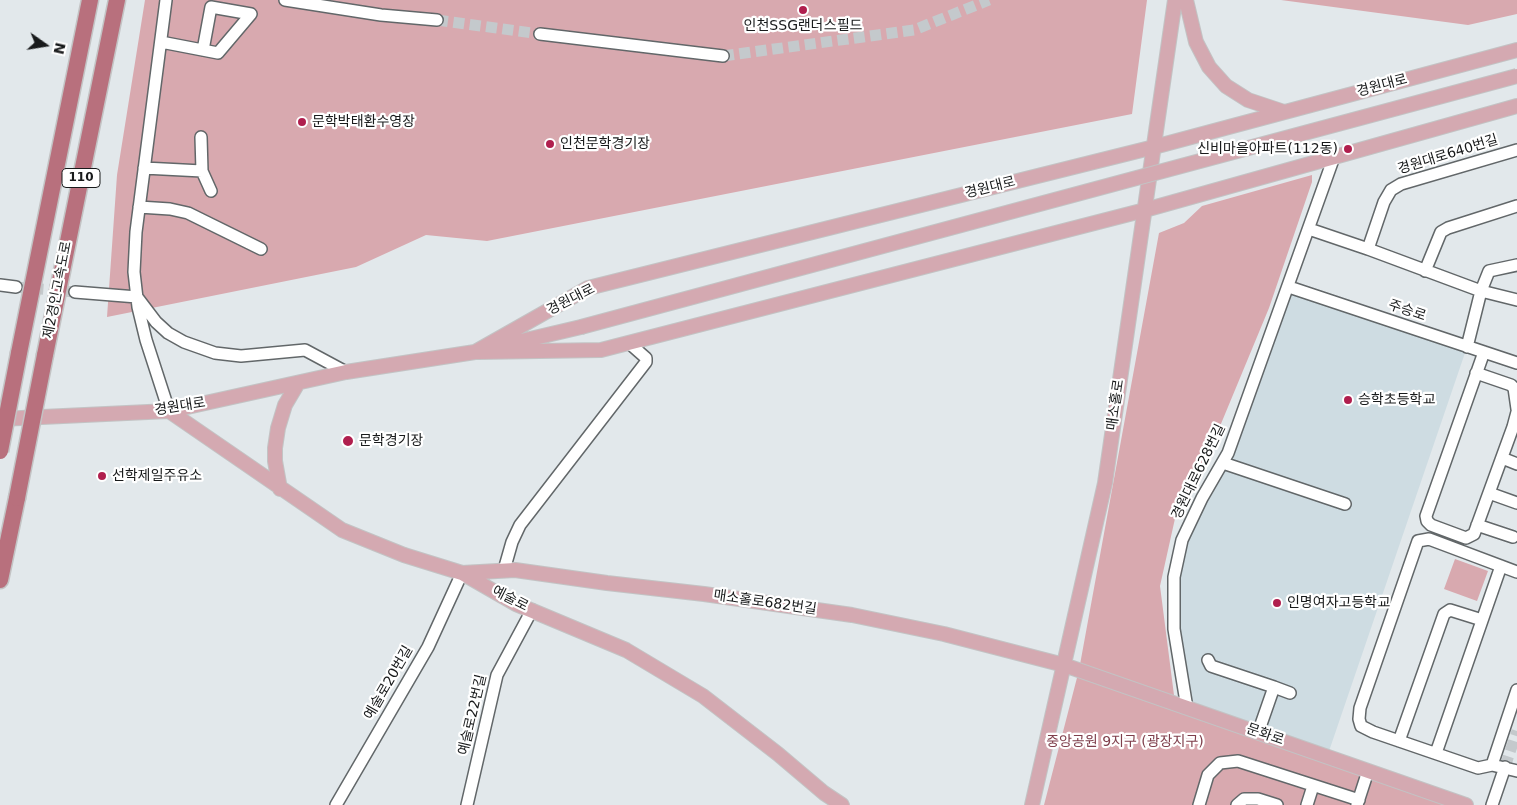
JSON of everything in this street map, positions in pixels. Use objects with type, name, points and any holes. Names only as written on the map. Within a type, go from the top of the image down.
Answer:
[{"type":"highway","name":"제2경인고속도로","points":[[0,450],[90,0]]},
{"type":"highway","name":"제2경인고속도로","points":[[0,580],[117,0]]},
{"type":"main road","name":"매소홀로","points":[[1032,805],[1105,483],[1175,0]]},
{"type":"main road","points":[[1186,0],[1196,42],[1209,67],[1226,86],[1248,100],[1284,112]]},
{"type":"main road","name":"경원대로","points":[[475,352],[588,288],[1154,147],[1517,50]]},
{"type":"main road","name":"경원대로","points":[[0,419],[169,411],[346,372],[475,352],[581,327],[1517,76]]},
{"type":"main road","name":"경원대로","points":[[475,352],[602,350],[1144,210],[1517,106]]},
{"type":"main road","points":[[280,489],[275,461],[278,428],[285,405],[298,383]]},
{"type":"main road","name":"예술로","points":[[169,411],[342,530],[404,555],[462,573],[516,604],[626,650],[703,696],[778,754],[824,794],[842,805]]},
{"type":"main road","name":"매소홀로682번길","points":[[462,573],[515,570],[852,615],[944,634],[1064,665]]},
{"type":"main road","name":"문화로","points":[[1064,665],[1368,771],[1436,800],[1466,805]]},
{"type":"street","points":[[166,0],[136,232],[134,272],[146,340],[169,411]]},
{"type":"street","points":[[285,0],[381,15],[436,20]]},
{"type":"street","points":[[161,42],[218,53],[251,14],[211,7],[203,50]]},
{"type":"street","points":[[540,34],[723,56]]},
{"type":"street","points":[[201,137],[202,171],[211,191]]},
{"type":"street","name":"경원대로640번길","points":[[1368,249],[1384,202],[1391,190],[1401,184],[1517,150]]},
{"type":"street","name":"경원대로628번길","points":[[1187,708],[1174,629],[1174,576],[1182,540],[1202,498],[1228,453],[1334,157]]},
{"type":"street","points":[[144,168],[202,171]]},
{"type":"street","points":[[1425,271],[1441,232],[1448,228],[1517,206]]},
{"type":"street","points":[[139,207],[170,209],[188,214],[260,249]]},
{"type":"street","points":[[1309,229],[1481,291],[1517,300]]},
{"type":"street","points":[[1468,347],[1481,291],[1489,271],[1517,265]]},
{"type":"street","points":[[0,285],[16,287]]},
{"type":"street","name":"주승로","points":[[1289,287],[1517,363]]},
{"type":"street","points":[[75,292],[137,297],[156,322],[168,333],[215,353],[241,356],[306,350],[346,372]]},
{"type":"street","points":[[504,570],[512,542],[520,525],[646,362],[646,358],[630,343]]},
{"type":"street","points":[[1476,373],[1511,385],[1514,388],[1517,411],[1515,428],[1474,534],[1466,538],[1431,525],[1427,521],[1426,516],[1476,373],[1484,352]]},
{"type":"street","points":[[1502,458],[1517,464]]},
{"type":"street","points":[[1223,463],[1345,504]]},
{"type":"street","points":[[1489,493],[1517,503]]},
{"type":"street","points":[[1477,525],[1513,537]]},
{"type":"street","points":[[1517,572],[1429,539],[1418,541],[1360,708],[1359,719],[1361,726],[1399,742],[1478,768],[1492,765],[1505,767],[1517,772]]},
{"type":"street","points":[[1436,754],[1501,566]]},
{"type":"street","name":"예술로20번길","points":[[336,805],[428,647],[462,573]]},
{"type":"street","name":"예술로22번길","points":[[467,805],[497,674],[532,610]]},
{"type":"street","points":[[1399,742],[1444,614],[1450,610],[1482,620]]},
{"type":"street","points":[[1208,660],[1210,666],[1290,693]]},
{"type":"street","points":[[1258,732],[1274,687]]},
{"type":"street","points":[[1492,765],[1517,690]]},
{"type":"street","points":[[1200,805],[1208,776],[1220,763],[1238,761],[1358,803],[1368,771]]},
{"type":"street","points":[[1492,805],[1505,767]]},
{"type":"street","points":[[1307,805],[1313,786]]},
{"type":"street","points":[[1237,805],[1244,799],[1258,799],[1277,805]]},
{"type":"shaded area","points":[[1289,287],[1467,347],[1327,757],[1187,708],[1174,629],[1182,540],[1228,453]]},
{"type":"green space","name":"인천문학경기장","points":[[145,0],[1147,0],[1132,114],[487,241],[426,235],[356,267],[107,317],[117,175]]},
{"type":"green space","points":[[1281,0],[1517,0],[1517,14],[1468,25]]},
{"type":"green space","name":"중앙공원 9지구 (광장지구)","points":[[1312,175],[1312,182],[1269,308],[1218,431],[1176,514],[1160,586],[1175,703],[1466,805],[1044,805],[1079,670],[1159,233],[1184,223],[1202,206]]},
{"type":"green space","points":[[1455,559],[1488,571],[1477,601],[1444,589]]},
{"type":"tunnel","points":[[723,56],[914,30],[989,0]]},
{"type":"tunnel","points":[[437,20],[540,34]]},
{"type":"tunnel","points":[[16,287],[75,292]]},
{"type":"tunnel","points":[[1505,767],[1517,731]]},
{"type":"place","name":"인천SSG랜더스필드","points":[[803,10]]},
{"type":"place","name":"문학박태환수영장","points":[[302,122]]},
{"type":"place","name":"인천문학경기장","points":[[550,144]]},
{"type":"place","name":"신비마을아파트(112동)","points":[[1348,149]]},
{"type":"place","name":"승학초등학교","points":[[1348,400]]},
{"type":"place","name":"문학경기장","points":[[348,441]]},
{"type":"place","name":"선학제일주유소","points":[[102,476]]},
{"type":"place","name":"인명여자고등학교","points":[[1277,603]]}]
